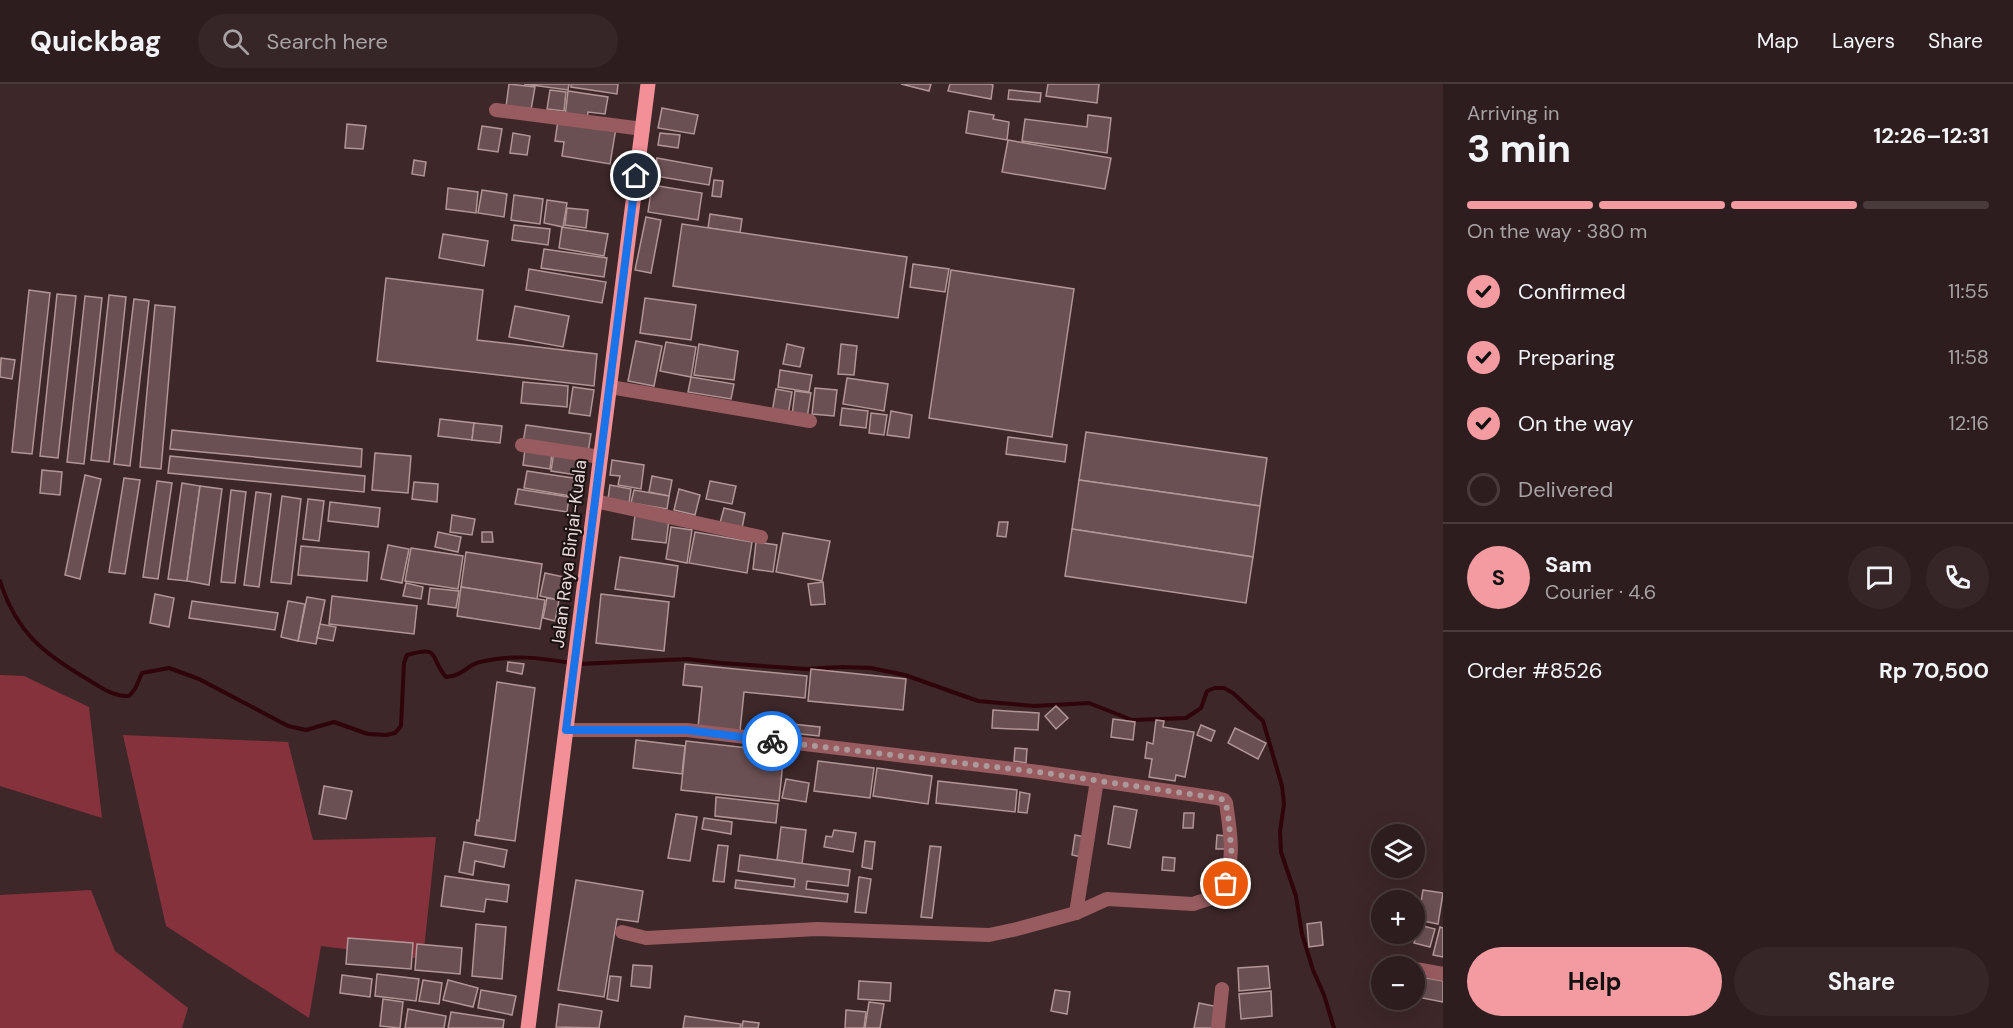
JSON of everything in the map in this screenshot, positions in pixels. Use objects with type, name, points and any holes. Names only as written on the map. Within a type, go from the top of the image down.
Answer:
[{"type":"main road","name":"Jalan Raya Binjai-Kuala","points":[[528,1028],[648,84]]},
{"type":"street","points":[[496,110],[643,129]]},
{"type":"street","points":[[610,387],[810,421]]},
{"type":"street","points":[[522,445],[600,457]]},
{"type":"street","points":[[595,501],[761,537]]},
{"type":"street","points":[[566,730],[687,730],[1097,780],[1224,800],[1229,822],[1232,859],[1226,884],[1220,895],[1193,904],[1114,898],[1101,900],[1076,913],[988,935],[817,929],[646,938],[622,932]]},
{"type":"street","points":[[1076,913],[1097,780]]},
{"type":"street","points":[[1425,971],[1443,974]]},
{"type":"street","points":[[1218,1028],[1222,988]]},
{"type":"shaded area","points":[[0,675],[24,676],[89,707],[102,818],[0,786]]},
{"type":"shaded area","points":[[123,735],[288,742],[313,840],[436,837],[423,959],[321,946],[309,1018],[166,926]]},
{"type":"shaded area","points":[[91,890],[115,951],[188,1008],[182,1028],[0,1028],[0,895]]},
{"type":"building","points":[[509,84],[535,87],[531,110],[506,107]]},
{"type":"building","points":[[524,84],[569,84],[568,90]]},
{"type":"building","points":[[571,84],[618,84],[617,94],[571,87]]},
{"type":"building","points":[[901,84],[931,84],[929,91]]},
{"type":"building","points":[[950,84],[993,85],[991,99],[948,91]]},
{"type":"building","points":[[1048,84],[1099,84],[1097,103],[1046,96]]},
{"type":"building","points":[[550,90],[566,92],[564,111],[547,109]]},
{"type":"building","points":[[1009,90],[1041,93],[1040,102],[1008,99]]},
{"type":"building","points":[[568,91],[608,97],[605,114],[588,112],[587,120],[565,117]]},
{"type":"building","points":[[662,108],[698,115],[694,134],[658,128]]},
{"type":"building","points":[[969,111],[994,115],[993,119],[1009,122],[1007,140],[966,133]]},
{"type":"building","points":[[1088,115],[1111,118],[1107,153],[1022,141],[1025,119],[1087,127]]},
{"type":"building","points":[[558,120],[616,128],[610,164],[562,156],[564,142],[555,141]]},
{"type":"building","points":[[347,124],[366,126],[363,149],[345,148]]},
{"type":"building","points":[[482,126],[502,129],[498,152],[478,149]]},
{"type":"building","points":[[513,133],[530,136],[527,155],[510,153]]},
{"type":"building","points":[[660,133],[680,135],[678,148],[658,145]]},
{"type":"building","points":[[1008,140],[1111,158],[1105,189],[1002,172]]},
{"type":"building","points":[[657,158],[712,168],[709,185],[655,176]]},
{"type":"building","points":[[414,160],[426,162],[424,176],[412,174]]},
{"type":"building","points":[[714,180],[723,181],[721,197],[712,196]]},
{"type":"building","points":[[652,185],[702,193],[698,220],[648,212]]},
{"type":"building","points":[[448,188],[478,192],[476,213],[446,209]]},
{"type":"building","points":[[482,190],[507,194],[504,217],[478,213]]},
{"type":"building","points":[[514,195],[543,199],[540,224],[511,220]]},
{"type":"building","points":[[547,200],[567,203],[563,227],[544,223]]},
{"type":"building","points":[[567,208],[588,210],[586,228],[565,225]]},
{"type":"building","points":[[710,214],[742,219],[740,233],[708,228]]},
{"type":"building","points":[[646,217],[661,220],[651,273],[635,270]]},
{"type":"building","points":[[682,224],[907,257],[898,318],[673,286]]},
{"type":"building","points":[[514,225],[550,229],[548,245],[512,240]]},
{"type":"building","points":[[562,227],[608,234],[604,256],[559,248]]},
{"type":"building","points":[[443,234],[488,241],[484,266],[439,258]]},
{"type":"building","points":[[544,249],[607,258],[604,277],[541,268]]},
{"type":"building","points":[[913,264],[949,269],[945,292],[910,287]]},
{"type":"building","points":[[529,269],[606,282],[602,303],[526,290]]},
{"type":"building","points":[[951,270],[1074,289],[1052,437],[929,418]]},
{"type":"building","points":[[386,278],[483,290],[477,340],[597,354],[594,386],[377,361]]},
{"type":"building","points":[[29,290],[50,293],[32,454],[12,452]]},
{"type":"building","points":[[57,294],[76,296],[58,458],[40,456]]},
{"type":"building","points":[[109,295],[126,297],[109,462],[91,460]]},
{"type":"building","points":[[85,296],[102,298],[84,464],[67,462]]},
{"type":"building","points":[[645,298],[696,305],[691,340],[640,333]]},
{"type":"building","points":[[134,299],[149,301],[130,466],[114,464]]},
{"type":"building","points":[[155,305],[175,307],[161,469],[140,467]]},
{"type":"building","points":[[515,306],[569,316],[563,347],[509,337]]},
{"type":"building","points":[[636,341],[662,346],[654,386],[628,381]]},
{"type":"building","points":[[666,342],[696,347],[691,377],[660,371]]},
{"type":"building","points":[[699,344],[738,351],[734,380],[694,375]]},
{"type":"building","points":[[787,344],[804,348],[800,367],[783,364]]},
{"type":"building","points":[[841,344],[857,346],[854,375],[838,374]]},
{"type":"building","points":[[1,358],[15,360],[12,379],[0,377]]},
{"type":"building","points":[[780,370],[812,375],[809,392],[778,387]]},
{"type":"building","points":[[691,377],[734,384],[731,399],[688,392]]},
{"type":"building","points":[[847,378],[888,384],[884,411],[843,404]]},
{"type":"building","points":[[523,382],[568,386],[567,407],[521,403]]},
{"type":"building","points":[[573,387],[594,390],[590,416],[569,413]]},
{"type":"building","points":[[815,388],[837,390],[834,416],[812,414]]},
{"type":"building","points":[[776,389],[792,392],[788,415],[772,413]]},
{"type":"building","points":[[795,391],[811,393],[807,418],[792,416]]},
{"type":"building","points":[[842,408],[868,411],[866,428],[840,425]]},
{"type":"building","points":[[891,411],[912,415],[909,438],[887,435]]},
{"type":"building","points":[[871,413],[887,415],[884,435],[869,433]]},
{"type":"building","points":[[440,419],[474,423],[472,440],[438,436]]},
{"type":"building","points":[[474,423],[502,426],[500,443],[472,440]]},
{"type":"building","points":[[526,425],[591,434],[588,452],[523,443]]},
{"type":"building","points":[[172,430],[362,449],[361,467],[170,449]]},
{"type":"building","points":[[1086,432],[1267,458],[1260,506],[1079,480]]},
{"type":"building","points":[[1008,437],[1067,445],[1065,462],[1006,454]]},
{"type":"building","points":[[525,449],[552,453],[550,469],[523,465]]},
{"type":"building","points":[[554,452],[586,457],[583,476],[551,471]]},
{"type":"building","points":[[375,453],[411,456],[408,493],[372,490]]},
{"type":"building","points":[[170,456],[365,476],[364,492],[168,473]]},
{"type":"building","points":[[612,460],[644,465],[641,489],[618,485],[620,476],[610,475]]},
{"type":"building","points":[[42,470],[62,472],[60,495],[40,493]]},
{"type":"building","points":[[527,471],[579,479],[576,497],[524,488]]},
{"type":"building","points":[[85,475],[101,479],[80,579],[65,575]]},
{"type":"building","points":[[652,476],[672,480],[669,496],[649,492]]},
{"type":"building","points":[[124,478],[140,480],[125,574],[109,572]]},
{"type":"building","points":[[1079,480],[1260,506],[1253,557],[1072,529]]},
{"type":"building","points":[[157,481],[172,483],[158,579],[143,577]]},
{"type":"building","points":[[710,481],[736,486],[732,504],[706,499]]},
{"type":"building","points":[[414,482],[438,484],[437,502],[412,499]]},
{"type":"building","points":[[182,483],[200,486],[187,581],[168,579]]},
{"type":"building","points":[[610,485],[631,489],[629,503],[608,499]]},
{"type":"building","points":[[200,486],[222,489],[209,585],[187,581]]},
{"type":"building","points":[[518,489],[569,497],[567,512],[515,504]]},
{"type":"building","points":[[679,489],[700,495],[695,515],[674,510]]},
{"type":"building","points":[[231,490],[246,492],[235,583],[221,582]]},
{"type":"building","points":[[634,490],[669,496],[667,509],[631,503]]},
{"type":"building","points":[[256,492],[271,494],[259,587],[244,585]]},
{"type":"building","points":[[282,496],[301,499],[291,584],[271,582]]},
{"type":"building","points":[[308,499],[324,501],[319,541],[303,539]]},
{"type":"building","points":[[330,502],[380,508],[378,527],[328,521]]},
{"type":"building","points":[[724,508],[745,513],[742,528],[720,523]]},
{"type":"building","points":[[452,515],[475,519],[472,535],[450,532]]},
{"type":"building","points":[[635,515],[669,520],[666,543],[632,539]]},
{"type":"building","points":[[999,522],[1008,522],[1006,537],[997,536]]},
{"type":"building","points":[[671,527],[692,530],[687,563],[666,559]]},
{"type":"building","points":[[1072,529],[1253,557],[1246,603],[1065,576]]},
{"type":"building","points":[[438,532],[461,537],[458,552],[435,547]]},
{"type":"building","points":[[482,532],[492,532],[493,542],[482,542]]},
{"type":"building","points":[[695,532],[752,542],[747,573],[689,563]]},
{"type":"building","points":[[783,533],[830,541],[822,581],[776,572]]},
{"type":"building","points":[[756,542],[777,545],[773,572],[753,569]]},
{"type":"building","points":[[388,545],[409,549],[402,583],[381,579]]},
{"type":"building","points":[[301,546],[369,552],[367,581],[298,575]]},
{"type":"building","points":[[411,548],[463,556],[458,589],[405,581]]},
{"type":"building","points":[[466,552],[542,564],[537,599],[461,587]]},
{"type":"building","points":[[620,557],[678,566],[674,597],[615,589]]},
{"type":"building","points":[[545,573],[564,577],[559,600],[540,596]]},
{"type":"building","points":[[823,582],[825,604],[811,605],[808,584]]},
{"type":"building","points":[[406,583],[423,587],[421,599],[403,596]]},
{"type":"building","points":[[461,587],[545,600],[540,629],[457,616]]},
{"type":"building","points":[[430,588],[459,591],[456,608],[428,604]]},
{"type":"building","points":[[155,594],[174,598],[169,627],[150,623]]},
{"type":"building","points":[[601,594],[669,602],[664,651],[596,643]]},
{"type":"building","points":[[332,596],[417,606],[414,634],[329,624]]},
{"type":"building","points":[[307,597],[325,600],[316,644],[298,641]]},
{"type":"building","points":[[547,598],[559,600],[555,621],[543,618]]},
{"type":"building","points":[[192,601],[278,613],[275,630],[189,618]]},
{"type":"building","points":[[288,601],[305,604],[298,641],[281,637]]},
{"type":"building","points":[[320,624],[336,627],[333,641],[317,638]]},
{"type":"building","points":[[508,662],[524,664],[522,674],[507,671]]},
{"type":"building","points":[[685,664],[807,676],[805,698],[744,692],[740,731],[698,727],[702,687],[683,685]]},
{"type":"building","points":[[811,669],[906,679],[903,710],[808,701]]},
{"type":"building","points":[[497,682],[535,688],[515,841],[475,835],[477,820],[479,821]]},
{"type":"building","points":[[1056,706],[1068,718],[1056,729],[1045,716]]},
{"type":"building","points":[[993,710],[1039,713],[1038,730],[992,728]]},
{"type":"building","points":[[1113,719],[1135,722],[1133,740],[1111,737]]},
{"type":"building","points":[[1156,720],[1164,721],[1163,727],[1194,732],[1185,777],[1176,775],[1175,781],[1149,777],[1152,759],[1145,758],[1147,742],[1153,744]]},
{"type":"building","points":[[792,724],[820,727],[819,736],[791,733]]},
{"type":"building","points":[[1201,725],[1215,731],[1211,741],[1197,735]]},
{"type":"building","points":[[1235,728],[1266,743],[1258,759],[1228,743]]},
{"type":"building","points":[[636,740],[685,746],[682,774],[633,768]]},
{"type":"building","points":[[686,741],[784,752],[779,801],[681,790]]},
{"type":"building","points":[[1015,748],[1027,749],[1026,763],[1014,761]]},
{"type":"building","points":[[818,761],[874,768],[870,798],[814,791]]},
{"type":"building","points":[[877,768],[932,776],[928,804],[873,796]]},
{"type":"building","points":[[786,779],[809,783],[806,802],[782,798]]},
{"type":"building","points":[[938,781],[1017,790],[1015,812],[936,803]]},
{"type":"building","points":[[324,786],[352,791],[346,819],[319,814]]},
{"type":"building","points":[[1020,792],[1030,794],[1027,813],[1018,812]]},
{"type":"building","points":[[716,797],[778,804],[776,823],[715,816]]},
{"type":"building","points":[[1114,806],[1137,810],[1130,848],[1108,844]]},
{"type":"building","points":[[1184,813],[1194,813],[1193,828],[1183,828]]},
{"type":"building","points":[[676,814],[697,817],[690,861],[668,858]]},
{"type":"building","points":[[704,818],[732,822],[731,834],[702,829]]},
{"type":"building","points":[[781,827],[806,830],[802,864],[777,860]]},
{"type":"building","points":[[834,830],[856,833],[853,852],[824,847],[826,836],[832,837]]},
{"type":"building","points":[[1075,835],[1085,837],[1082,857],[1072,855]]},
{"type":"building","points":[[1217,835],[1227,836],[1227,849],[1216,849]]},
{"type":"building","points":[[865,841],[875,842],[872,869],[862,867]]},
{"type":"building","points":[[464,842],[507,850],[504,867],[475,861],[473,875],[459,872]]},
{"type":"building","points":[[718,845],[728,846],[724,882],[713,881]]},
{"type":"building","points":[[930,846],[941,847],[932,918],[921,917]]},
{"type":"building","points":[[740,855],[850,870],[848,886],[807,881],[806,889],[848,894],[847,902],[735,888],[736,880],[794,887],[795,879],[738,871]]},
{"type":"building","points":[[1163,857],[1175,858],[1174,871],[1162,870]]},
{"type":"building","points":[[445,876],[509,885],[507,902],[486,899],[484,912],[441,906]]},
{"type":"building","points":[[859,877],[871,879],[866,913],[855,912]]},
{"type":"building","points":[[576,880],[643,891],[638,922],[617,919],[604,997],[558,990]]},
{"type":"building","points":[[1425,890],[1443,893],[1438,924],[1425,921]]},
{"type":"building","points":[[1321,922],[1323,945],[1309,947],[1307,924]]},
{"type":"building","points":[[476,924],[506,927],[502,979],[472,976]]},
{"type":"building","points":[[1425,926],[1435,929],[1430,947],[1418,944],[1425,944]]},
{"type":"building","points":[[1440,927],[1443,928],[1443,957],[1433,955]]},
{"type":"building","points":[[348,938],[413,943],[411,969],[346,964]]},
{"type":"building","points":[[417,944],[462,948],[460,974],[415,970]]},
{"type":"building","points":[[633,965],[652,966],[650,988],[631,986]]},
{"type":"building","points":[[1268,966],[1270,988],[1239,991],[1238,968]]},
{"type":"building","points":[[377,974],[419,979],[416,1001],[375,996]]},
{"type":"building","points":[[342,975],[372,979],[370,997],[340,993]]},
{"type":"building","points":[[610,976],[621,977],[618,1001],[607,999]]},
{"type":"building","points":[[1425,978],[1443,981],[1443,1002],[1425,999]]},
{"type":"building","points":[[423,980],[442,983],[439,1004],[419,1001]]},
{"type":"building","points":[[448,980],[478,988],[473,1007],[443,1000]]},
{"type":"building","points":[[859,981],[891,983],[890,1001],[858,999]]},
{"type":"building","points":[[481,990],[516,996],[512,1015],[478,1008]]},
{"type":"building","points":[[1055,990],[1070,992],[1067,1014],[1051,1011]]},
{"type":"building","points":[[1271,991],[1272,1016],[1241,1019],[1239,994]]},
{"type":"building","points":[[383,999],[403,1002],[400,1028],[380,1026]]},
{"type":"building","points":[[869,1002],[884,1004],[880,1028],[865,1028]]},
{"type":"building","points":[[1199,1003],[1219,1007],[1215,1028],[1194,1028]]},
{"type":"building","points":[[559,1004],[602,1011],[599,1028],[556,1027]]},
{"type":"building","points":[[408,1009],[446,1016],[444,1028],[405,1028]]},
{"type":"building","points":[[846,1010],[866,1012],[864,1028],[845,1028]]},
{"type":"building","points":[[451,1012],[504,1020],[503,1028],[448,1028]]},
{"type":"building","points":[[685,1016],[741,1024],[740,1028],[683,1028]]},
{"type":"building","points":[[743,1021],[759,1023],[758,1028],[742,1028]]},
{"type":"waterway","points":[[0,581],[14,614],[33,639],[57,660],[107,691],[129,696],[142,673],[169,668],[199,679],[288,726],[306,730],[334,722],[368,734],[395,733],[401,726],[404,663],[407,655],[418,652],[430,652],[446,677],[457,675],[476,663],[503,658],[537,658],[571,663]]},
{"type":"waterway","points":[[579,664],[687,659],[806,669],[871,668],[905,675],[978,701],[1034,706],[1089,703],[1132,720],[1186,718],[1201,708],[1207,691],[1224,688],[1233,693],[1263,721],[1282,786],[1284,804],[1280,832],[1281,852],[1296,896],[1302,934],[1334,1028]]},
{"type":"way so far","points":[[772,741],[1038,772],[1224,800],[1229,822],[1232,859],[1226,884]]},
{"type":"route","points":[[636,176],[566,730],[687,730],[772,741]]}]
